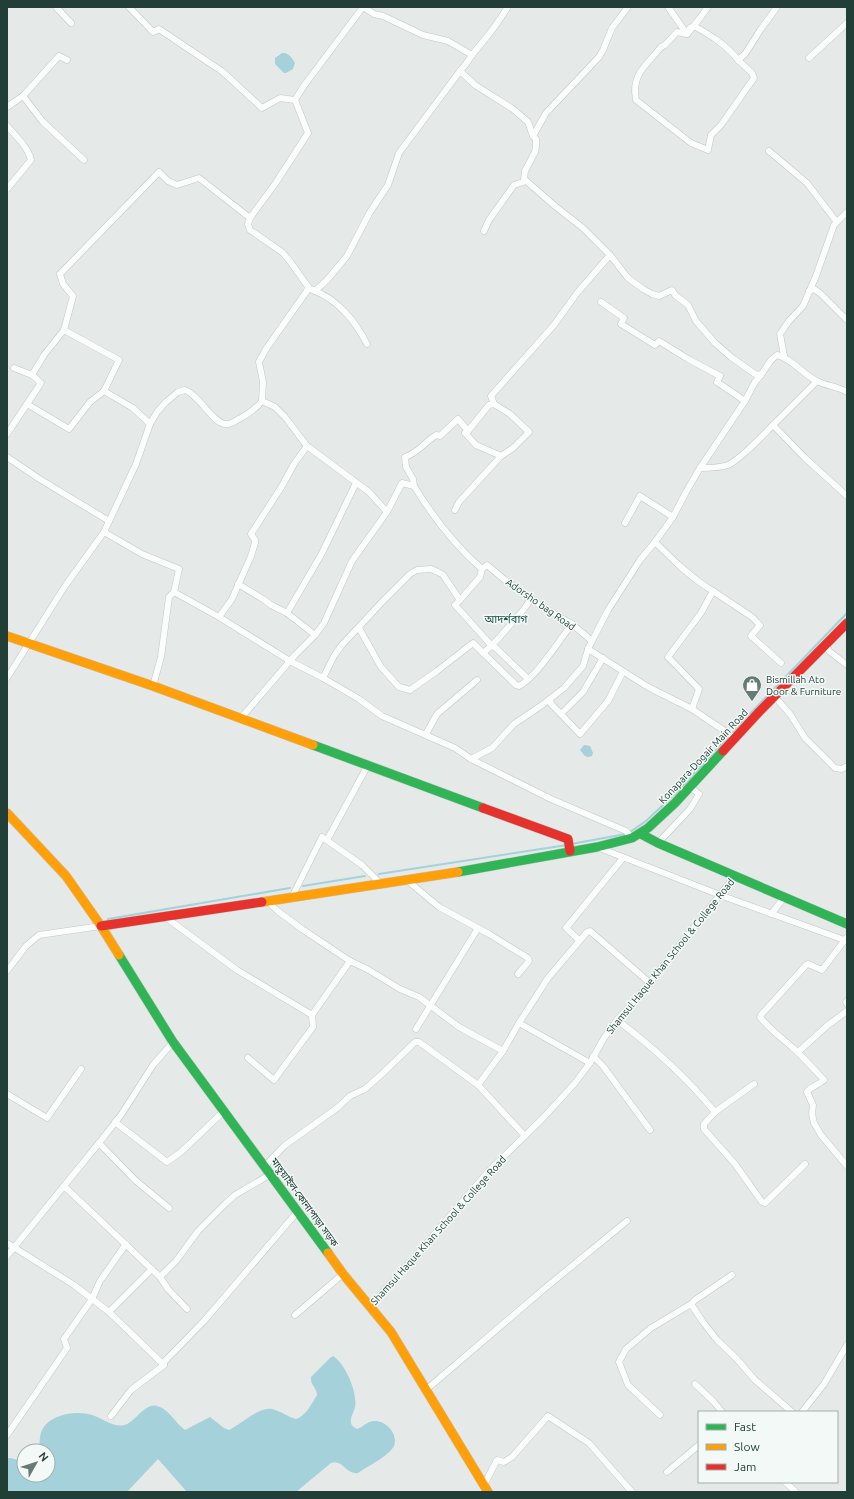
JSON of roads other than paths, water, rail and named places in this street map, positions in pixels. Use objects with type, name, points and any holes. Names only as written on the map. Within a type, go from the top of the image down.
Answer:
[{"type":"main road","name":"Konapara-Dogair Main Road","points":[[632,834],[690,787],[731,736],[775,697],[847,623]]},
{"type":"main road","points":[[7,636],[153,686],[368,765],[569,846]]},
{"type":"main road","name":"মাতুয়াইল-কোনাপাড়া সড়ক","points":[[7,813],[66,876],[101,926],[173,1042],[343,1274],[369,1307],[392,1332],[486,1488]]},
{"type":"main road","points":[[101,926],[427,878],[569,846],[597,847],[632,834],[658,842],[784,898],[847,924]]},
{"type":"street","points":[[56,7],[71,23]]},
{"type":"street","points":[[129,7],[153,32],[159,29],[223,72],[262,108],[280,98],[295,100]]},
{"type":"street","points":[[295,100],[303,87],[363,7],[374,14],[383,16],[423,34],[448,41],[472,55]]},
{"type":"street","points":[[7,678],[65,586],[104,532],[136,464],[150,424],[157,412],[178,392],[185,390],[191,392],[217,420],[225,424],[231,423],[246,416],[256,408],[262,401],[263,382],[259,362],[266,349],[312,290],[328,280],[346,256],[370,212],[388,185],[399,154],[508,7]]},
{"type":"street","points":[[533,136],[546,113],[599,57],[612,28],[628,7]]},
{"type":"street","points":[[668,7],[686,34]]},
{"type":"street","points":[[686,34],[708,7]]},
{"type":"street","points":[[738,60],[745,54],[761,28],[777,7]]},
{"type":"street","points":[[809,58],[847,23]]},
{"type":"street","points":[[686,34],[677,32],[665,45],[661,47],[636,78],[634,91],[636,100],[691,143],[708,150],[710,135],[721,125],[754,78],[752,73],[724,45],[694,26],[690,28]]},
{"type":"street","points":[[7,107],[23,96],[59,56],[67,60]]},
{"type":"street","points":[[460,71],[475,85],[513,109],[528,122],[533,136],[536,139],[536,146],[535,152],[525,171],[524,179],[555,206],[584,228],[610,255],[628,278],[652,294],[659,296],[672,290],[675,295],[688,305],[696,321],[715,343],[731,357],[755,374],[761,374]]},
{"type":"street","points":[[23,96],[43,122],[84,160]]},
{"type":"street","points":[[295,100],[308,132],[275,184],[250,218],[248,224],[250,230],[285,256],[312,290],[334,303],[348,315],[367,344]]},
{"type":"street","points":[[7,126],[30,154],[31,160],[7,189]]},
{"type":"street","points":[[769,151],[807,182],[836,221]]},
{"type":"street","points":[[32,375],[44,355],[64,330],[73,296],[63,284],[60,274],[159,172],[168,181],[177,185],[200,178],[250,218]]},
{"type":"street","points":[[484,230],[489,220],[514,185],[526,181]]},
{"type":"street","points":[[784,356],[780,334],[789,321],[803,306],[816,276],[836,221],[847,212]]},
{"type":"street","points":[[455,510],[459,502],[501,456],[513,448],[529,432],[510,414],[494,404],[491,396],[554,325],[577,292],[610,255]]},
{"type":"street","points":[[809,291],[814,288],[847,320]]},
{"type":"street","points":[[602,302],[624,318],[622,324],[630,331],[655,345],[659,341],[720,376],[717,382],[745,401]]},
{"type":"street","points":[[27,404],[69,429],[90,402],[104,391],[119,360],[64,330]]},
{"type":"street","points":[[471,759],[492,748],[514,724],[564,688],[583,666],[588,649],[608,610],[640,560],[656,542],[673,516],[700,468],[745,401],[755,382],[777,354],[790,360],[800,370],[817,381],[841,388],[847,392]]},
{"type":"street","points":[[7,434],[41,383],[32,375],[14,368]]},
{"type":"street","points":[[700,468],[718,468],[738,459],[817,381]]},
{"type":"street","points":[[104,391],[133,408],[150,424]]},
{"type":"street","points":[[262,401],[275,407],[307,446],[369,492],[387,512]]},
{"type":"street","points":[[494,404],[489,404],[465,433],[476,446],[501,456]]},
{"type":"street","name":"Adorsho bag Road","points":[[468,430],[458,419],[440,436],[436,435],[426,444],[405,457],[406,467],[413,479],[414,486],[438,523],[467,556],[482,569],[488,565],[505,580],[541,606],[572,624],[592,641]]},
{"type":"street","points":[[772,425],[805,458],[847,496]]},
{"type":"street","points":[[218,617],[232,599],[256,544],[251,534],[282,486],[294,464],[307,446]]},
{"type":"street","points":[[7,457],[38,478],[109,521]]},
{"type":"street","points":[[287,613],[321,555],[356,483]]},
{"type":"street","points":[[241,718],[290,661],[315,635],[329,612],[352,561],[387,512],[402,483],[414,486]]},
{"type":"street","points":[[625,523],[640,496],[673,516]]},
{"type":"street","points":[[104,532],[142,554],[179,569],[174,592],[169,597],[161,656],[153,686]]},
{"type":"street","points":[[656,542],[673,560],[703,585],[752,617],[760,625],[751,636],[781,663]]},
{"type":"street","points":[[323,678],[341,646],[410,574],[417,570],[431,569],[438,572],[442,575],[460,600]]},
{"type":"street","points":[[482,569],[480,577],[455,605],[492,646],[496,648],[528,679]]},
{"type":"street","points":[[238,584],[263,599],[271,606],[287,613],[315,635]]},
{"type":"street","points":[[692,709],[699,689],[668,657],[701,613],[713,591]]},
{"type":"street","points":[[174,592],[290,661],[359,699],[382,716],[426,734],[455,748],[471,759],[551,798],[632,834]]},
{"type":"street","points":[[483,652],[492,646],[523,611],[531,598]]},
{"type":"street","points":[[359,628],[381,667],[399,687],[410,690],[438,671],[473,643],[516,685],[522,684],[560,642],[572,624]]},
{"type":"street","points":[[826,645],[829,652],[847,665]]},
{"type":"street","points":[[588,649],[648,687],[692,709],[731,736]]},
{"type":"street","points":[[561,714],[583,692],[603,658]]},
{"type":"street","points":[[550,699],[551,704],[580,734],[608,701],[623,672]]},
{"type":"street","points":[[426,734],[437,714],[477,680]]},
{"type":"street","points":[[775,697],[790,714],[805,738],[835,768],[842,769],[847,766]]},
{"type":"street","points":[[327,840],[368,765]]},
{"type":"street","points":[[658,842],[690,809],[699,794],[690,787]]},
{"type":"street","points":[[290,899],[322,837],[362,865],[381,884]]},
{"type":"street","points":[[597,847],[720,896],[846,940],[822,970],[808,964],[761,1015],[761,1019],[798,1052],[824,1080],[820,1084],[810,1088],[807,1092],[813,1105],[812,1114],[814,1123],[847,1166]]},
{"type":"street","points":[[579,940],[566,928],[624,858]]},
{"type":"street","name":"Shamsul Haque Khan School & College Road","points":[[369,1307],[420,1251],[487,1173],[562,1097],[590,1063],[617,1020],[650,983],[735,876]]},
{"type":"street","points":[[408,881],[438,907],[478,928],[528,958],[528,961],[518,974]]},
{"type":"street","points":[[771,914],[784,898]]},
{"type":"street","points":[[267,901],[296,925],[350,961],[431,1005],[459,1027],[502,1052]]},
{"type":"street","points":[[164,916],[237,970],[312,1015]]},
{"type":"street","points":[[7,971],[26,946],[39,935],[101,926]]},
{"type":"street","points":[[416,1030],[478,928]]},
{"type":"street","points":[[478,1085],[502,1052],[548,978],[587,932],[590,931],[650,983]]},
{"type":"street","points":[[248,1058],[274,1080],[313,1027],[312,1015],[350,961]]},
{"type":"street","points":[[798,1052],[828,1025],[847,1011]]},
{"type":"street","points":[[617,1020],[642,1039],[684,1076],[715,1112]]},
{"type":"street","points":[[519,1023],[590,1063]]},
{"type":"street","points":[[7,1256],[99,1143],[115,1122],[153,1065],[173,1042]]},
{"type":"street","points":[[160,1277],[176,1260],[198,1231],[226,1203],[268,1170],[284,1146],[337,1108],[350,1096],[365,1089],[415,1042],[419,1042],[478,1085],[525,1136]]},
{"type":"street","points":[[593,1056],[603,1066],[650,1130]]},
{"type":"street","points":[[7,1094],[47,1118],[81,1069]]},
{"type":"street","points":[[754,1084],[715,1112],[704,1124],[704,1129],[735,1164],[762,1202],[765,1203],[805,1164]]},
{"type":"street","points":[[115,1122],[167,1162],[180,1152],[224,1111]]},
{"type":"street","points":[[99,1143],[135,1180],[169,1208]]},
{"type":"street","points":[[64,1186],[152,1269],[187,1309]]},
{"type":"street","points":[[111,1416],[130,1390],[164,1365],[162,1364],[204,1320],[298,1211]]},
{"type":"street","points":[[427,1389],[544,1289],[627,1221]]},
{"type":"street","points":[[7,1243],[58,1274],[109,1312],[162,1364]]},
{"type":"street","points":[[7,1435],[67,1348],[64,1338],[92,1299],[100,1281],[126,1244]]},
{"type":"street","points":[[109,1312],[152,1269]]},
{"type":"street","points":[[295,1315],[343,1274]]},
{"type":"street","points":[[660,1415],[628,1385],[619,1362],[626,1349],[646,1332],[691,1304],[732,1275]]},
{"type":"street","points":[[691,1304],[713,1334],[755,1380],[791,1411]]},
{"type":"street","points":[[803,1411],[824,1384],[847,1345]]},
{"type":"street","points":[[695,1384],[721,1411]]},
{"type":"street","points":[[486,1488],[497,1460],[504,1462],[512,1457],[548,1416],[589,1443],[632,1492]]},
{"type":"street","points":[[667,1472],[698,1446]]},
{"type":"street","points":[[786,1483],[796,1492]]},
{"type":"water","points":[[282,53],[288,54],[295,63],[293,69],[286,73],[284,73],[275,64],[275,58]]},
{"type":"water","points":[[584,745],[590,746],[593,753],[592,756],[585,756],[580,750]]},
{"type":"water","points":[[333,1356],[342,1365],[353,1387],[355,1394],[355,1407],[351,1418],[352,1425],[357,1429],[370,1422],[379,1421],[384,1423],[392,1430],[394,1435],[395,1440],[392,1449],[381,1459],[358,1473],[350,1472],[339,1463],[335,1462],[331,1463],[296,1492],[187,1492],[158,1459],[127,1492],[7,1492],[7,1458],[16,1460],[16,1483],[56,1483],[56,1443],[40,1443],[42,1430],[51,1420],[57,1417],[72,1413],[86,1414],[96,1416],[112,1424],[120,1426],[132,1421],[148,1407],[157,1406],[165,1410],[185,1430],[210,1417],[229,1430],[256,1413],[267,1409],[275,1410],[296,1419],[306,1412],[317,1395],[311,1377]]},
{"type":"waterway","points":[[630,832],[646,821],[679,790],[847,613]]},
{"type":"waterway","points":[[571,844],[626,834]]},
{"type":"waterway","points":[[379,874],[567,845]]},
{"type":"waterway","points":[[303,886],[365,876]]},
{"type":"waterway","points":[[108,919],[290,888]]},
{"type":"place","name":"Bismillah Ato Door & Furniture","points":[[752,702]]},
{"type":"district","name":"আদর্শবাগ","points":[[506,619]]}]
